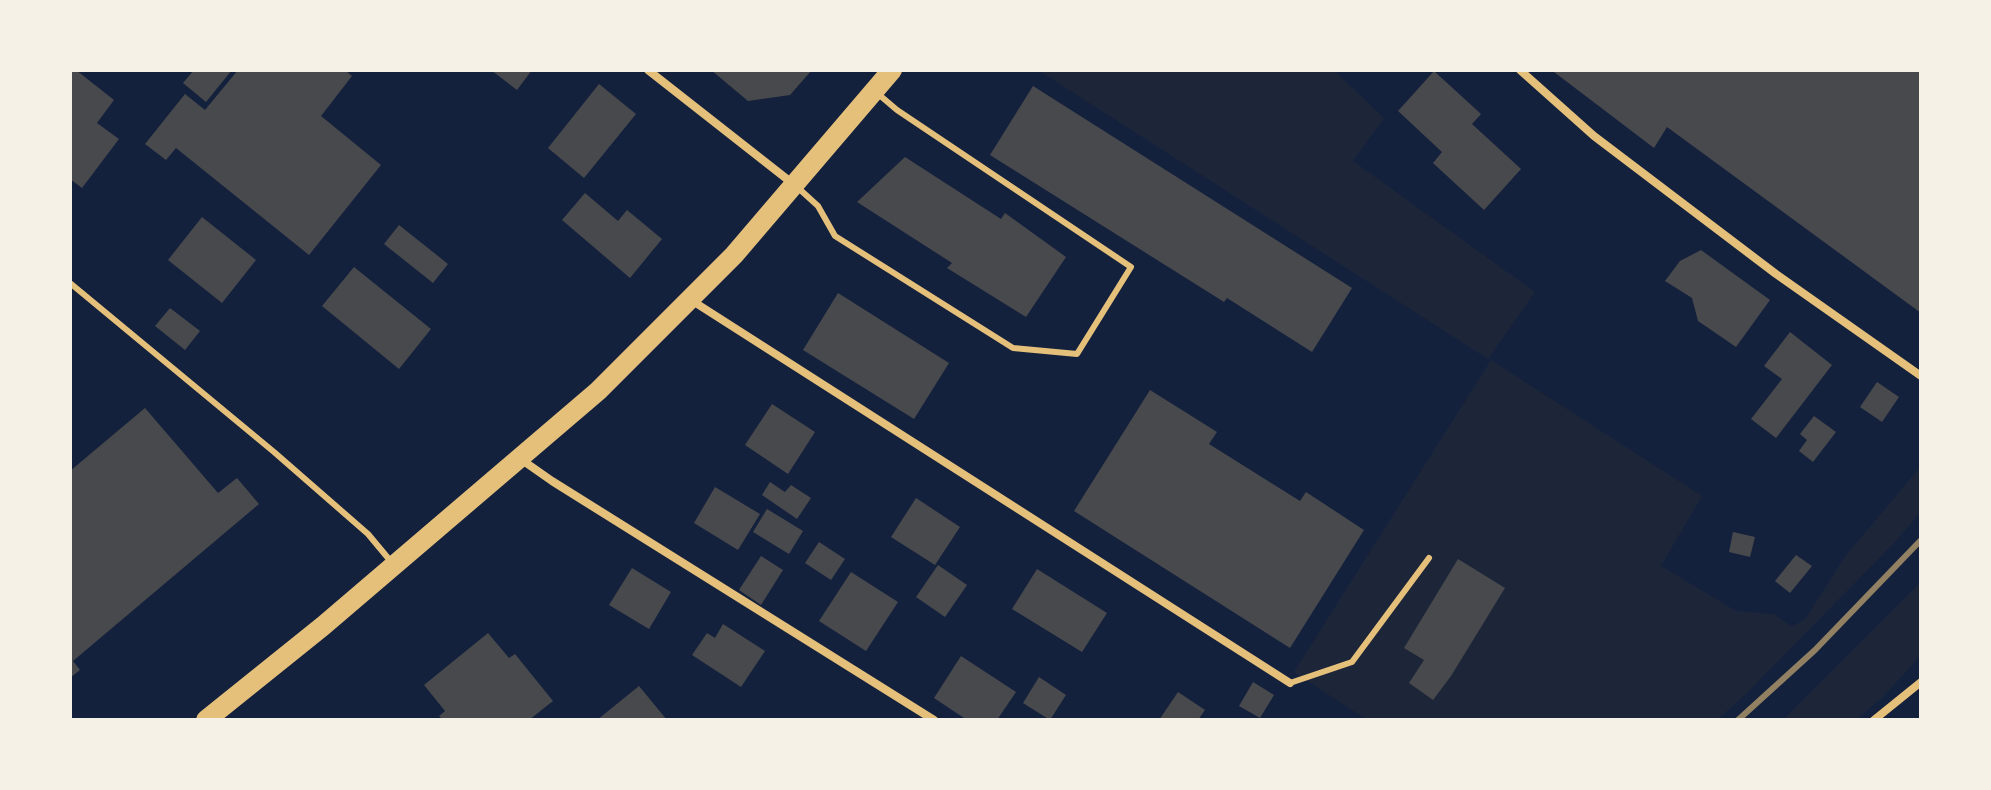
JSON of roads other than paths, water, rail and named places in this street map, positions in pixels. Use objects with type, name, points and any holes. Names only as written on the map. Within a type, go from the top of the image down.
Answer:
[{"type":"main road","points":[[206,720],[598,391],[734,255],[892,70]]},
{"type":"street","points":[[648,70],[793,183]]},
{"type":"street","points":[[1520,70],[1594,136],[1776,274],[1921,376]]},
{"type":"street","points":[[690,299],[1290,683]]},
{"type":"street","points":[[521,458],[552,481],[934,720]]},
{"type":"street","points":[[1874,720],[1921,682]]},
{"type":"lane","points":[[793,183],[818,206],[835,236],[1013,348],[1077,354],[1131,267],[897,110],[874,90]]},
{"type":"lane","points":[[70,283],[274,452],[368,534],[394,565]]},
{"type":"lane","points":[[1290,683],[1352,662],[1429,558]]},
{"type":"railway","points":[[1738,720],[1815,650],[1921,540]]}]
